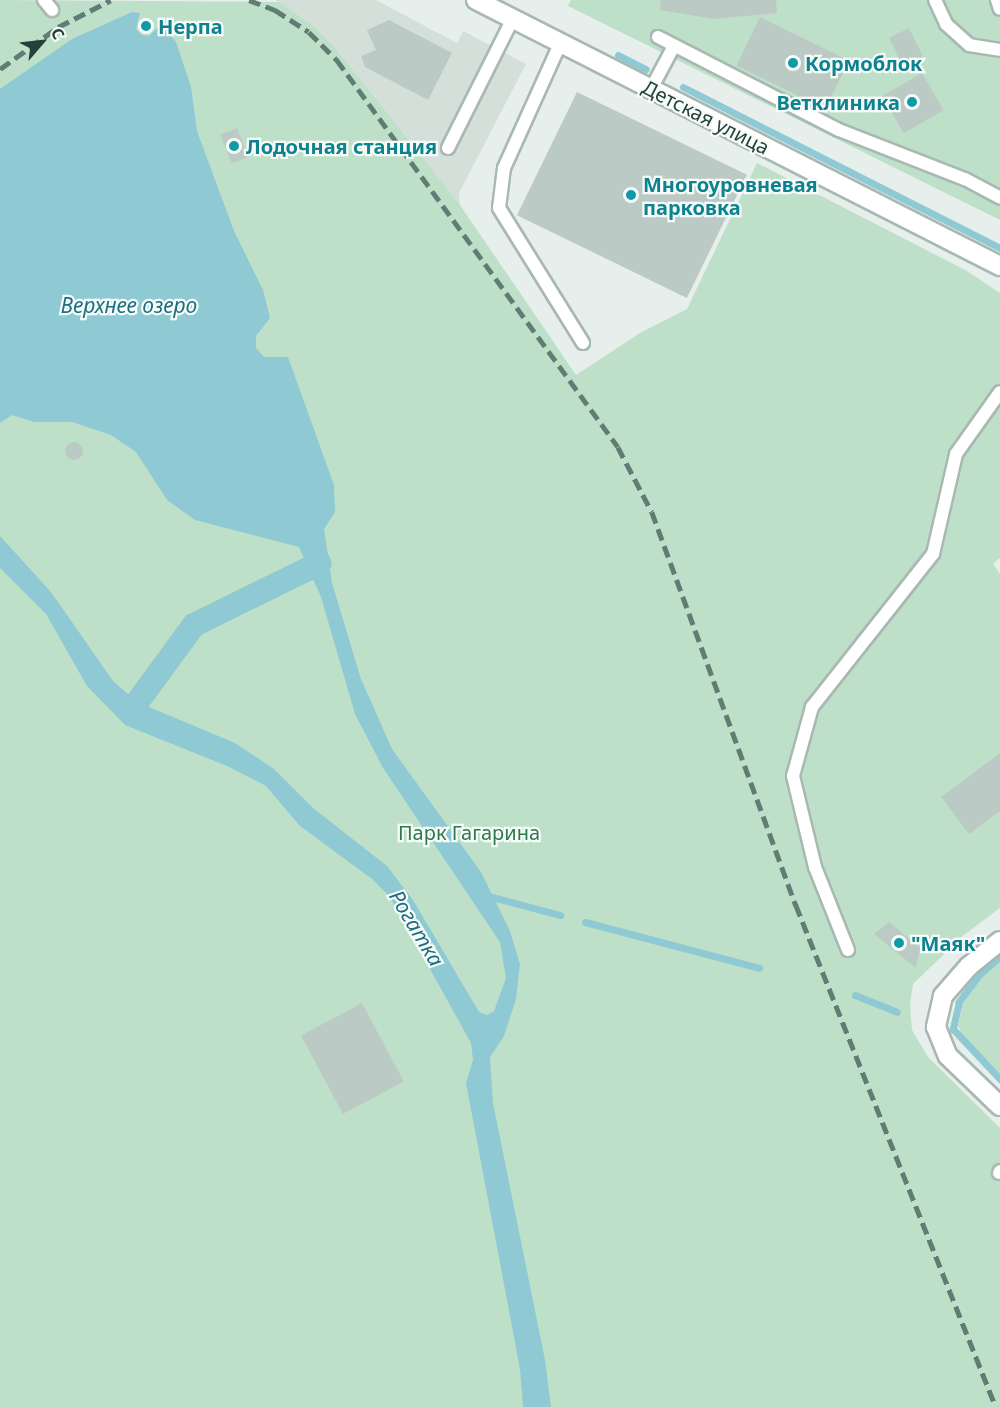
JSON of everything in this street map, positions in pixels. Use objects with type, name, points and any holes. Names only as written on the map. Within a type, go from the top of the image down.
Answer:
[{"type":"street","name":"Детская улица","points":[[476,0],[1000,266]]},
{"type":"street","points":[[1000,941],[969,966],[943,996],[936,1027],[948,1056],[1000,1106]]},
{"type":"lane","points":[[935,0],[946,24],[969,45],[1000,50]]},
{"type":"lane","points":[[997,0],[1000,9]]},
{"type":"lane","points":[[448,148],[513,18]]},
{"type":"lane","points":[[658,37],[839,130],[965,180],[1000,198]]},
{"type":"lane","points":[[560,44],[504,168],[499,208],[583,343]]},
{"type":"lane","points":[[651,89],[674,46]]},
{"type":"lane","points":[[848,950],[815,867],[793,776],[796,764],[812,706],[933,554],[956,454],[1000,392]]},
{"type":"shaded area","points":[[275,0],[376,0],[457,43],[463,31],[526,64],[459,193],[460,205],[311,24]]},
{"type":"green space","name":"Парк Гагарина","points":[[0,0],[279,2],[311,24],[335,48],[376,99],[460,205],[576,375],[640,333],[687,309],[757,163],[967,271],[1000,293],[1000,558],[993,564],[1000,574],[1000,908],[964,935],[913,984],[910,1005],[912,1030],[928,1057],[1000,1128],[1000,1407],[0,1407]]},
{"type":"green space","points":[[571,0],[1000,0],[1000,220],[568,6]]},
{"type":"green space","points":[[1000,959],[1000,1080],[971,1051],[958,1026],[963,1004],[981,977]]},
{"type":"water","name":"Верхнее озеро","points":[[132,12],[140,13],[136,29],[142,35],[149,36],[161,24],[176,42],[191,87],[197,131],[234,231],[263,290],[270,318],[256,336],[256,348],[264,357],[288,357],[334,485],[335,512],[324,529],[332,583],[361,679],[392,749],[481,872],[510,931],[520,964],[516,999],[504,1036],[490,1057],[493,1103],[545,1360],[551,1407],[523,1407],[520,1369],[466,1083],[473,1060],[471,1043],[390,897],[372,879],[300,826],[266,786],[227,766],[125,725],[87,686],[46,614],[0,568],[0,536],[51,592],[113,681],[137,702],[235,743],[274,769],[313,808],[387,866],[413,900],[479,1012],[487,1015],[494,1011],[506,978],[500,942],[383,768],[355,714],[321,597],[299,547],[195,520],[167,500],[136,452],[111,435],[72,422],[34,422],[12,415],[0,423],[0,89],[72,39]]},
{"type":"building","points":[[661,0],[776,0],[777,13],[714,19],[660,10]]},
{"type":"building","name":"Кормоблок","points":[[760,17],[849,60],[825,109],[736,66]]},
{"type":"building","points":[[389,20],[452,53],[428,100],[365,67],[361,56],[376,50],[367,30]]},
{"type":"building","points":[[909,28],[923,57],[903,66],[889,38]]},
{"type":"building","name":"Ветклиника","points":[[922,73],[944,110],[904,133],[882,96]]},
{"type":"building","name":"Многоуровневая парковка","points":[[577,92],[747,175],[687,298],[517,215]]},
{"type":"building","name":"Лодочная станция","points":[[237,128],[249,157],[232,163],[220,135]]},
{"type":"building","points":[[74,442],[80,445],[83,451],[80,457],[74,460],[68,457],[65,451],[68,445]]},
{"type":"building","points":[[1000,753],[1000,811],[969,834],[941,797]]},
{"type":"building","name":"\"Маяк\"","points":[[889,922],[920,948],[916,968],[874,934]]},
{"type":"building","points":[[362,1003],[404,1082],[343,1114],[301,1035]]},
{"type":"waterway","points":[[618,55],[646,69]]},
{"type":"waterway","points":[[683,87],[1000,248]]},
{"type":"waterway","points":[[130,712],[194,625],[320,563]]},
{"type":"waterway","points":[[484,895],[560,915]]},
{"type":"waterway","points":[[585,922],[759,968]]},
{"type":"waterway","points":[[1000,956],[979,975],[959,1002],[953,1029],[1000,1079]]},
{"type":"waterway","points":[[855,995],[897,1012]]},
{"type":"railway","points":[[0,69],[58,27],[111,0]]},
{"type":"railway","points":[[249,0],[275,10],[309,32],[337,60],[618,447],[652,512],[796,905],[996,1407]]},
{"type":"place","name":"Нерпа","points":[[146,26]]},
{"type":"place","name":"Кормоблок","points":[[793,63]]},
{"type":"place","name":"Ветклиника","points":[[912,102]]},
{"type":"place","name":"Лодочная станция","points":[[234,146]]},
{"type":"place","name":"Многоуровневая парковка","points":[[631,195]]},
{"type":"place","name":"\"Маяк\"","points":[[899,943]]},
{"type":"water label","name":"Рогатка","points":[[417,928]]}]
